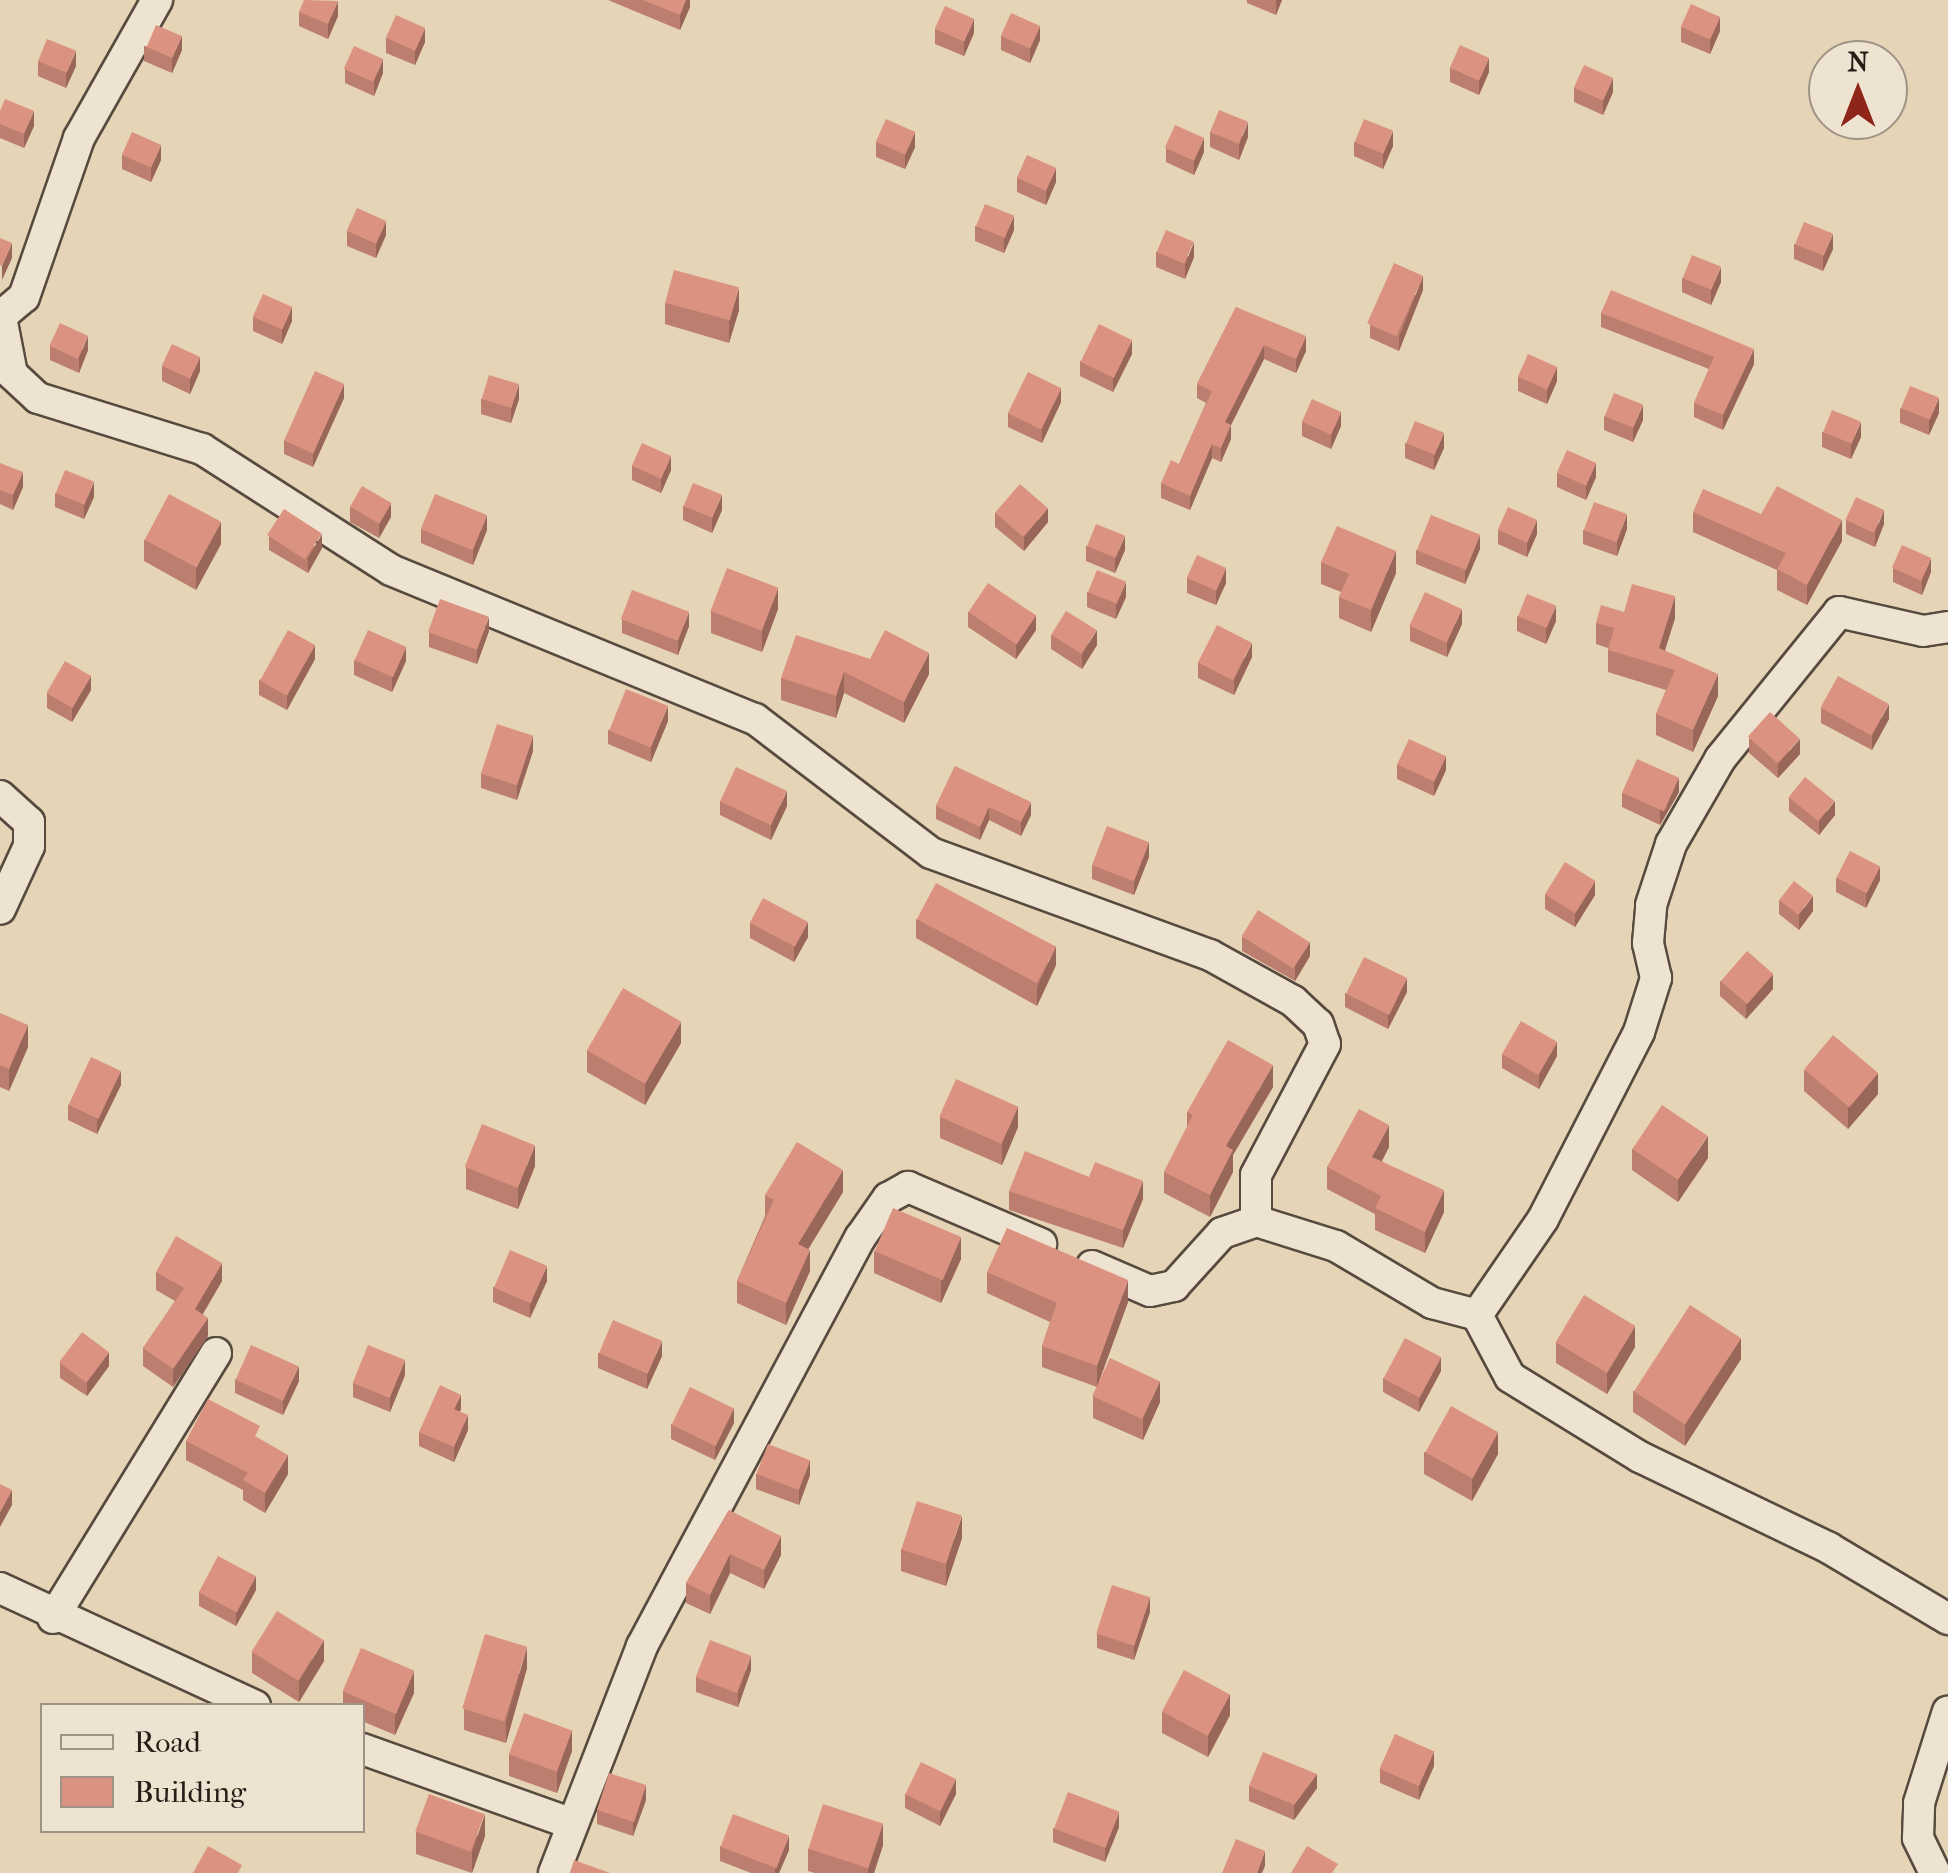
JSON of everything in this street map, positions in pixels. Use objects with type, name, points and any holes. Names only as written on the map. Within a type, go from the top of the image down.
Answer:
[{"type":"street","points":[[157,0],[79,138],[24,298],[1,317],[12,374],[38,398],[202,449],[391,570],[756,719],[931,853],[1210,955],[1293,1001],[1318,1024],[1325,1044],[1256,1174],[1256,1221]]},
{"type":"street","points":[[1477,1316],[1543,1219],[1639,1032],[1656,978],[1648,943],[1651,905],[1671,844],[1720,759],[1840,612],[1923,630],[1948,627]]},
{"type":"street","points":[[0,796],[29,822],[30,846],[0,910]]},
{"type":"street","points":[[554,1873],[570,1823],[642,1646],[860,1238],[888,1198],[908,1187],[1150,1291],[1174,1286],[1222,1233],[1256,1221],[1336,1246],[1432,1303],[1477,1316],[1510,1377],[1640,1457],[1829,1548],[1948,1619]]},
{"type":"street","points":[[52,1618],[216,1353]]},
{"type":"street","points":[[0,1588],[52,1618],[248,1703]]},
{"type":"street","points":[[1934,1873],[1918,1838],[1919,1803],[1948,1711]]},
{"type":"street","points":[[365,1750],[570,1823]]},
{"type":"building","points":[[304,0],[338,1],[328,24],[299,12]]},
{"type":"building","points":[[643,0],[686,0],[680,15]]},
{"type":"building","points":[[1691,4],[1720,17],[1710,40],[1681,27]]},
{"type":"building","points":[[945,6],[974,19],[964,42],[935,29]]},
{"type":"building","points":[[1011,13],[1040,26],[1030,49],[1001,36]]},
{"type":"building","points":[[396,15],[425,28],[415,51],[386,38]]},
{"type":"building","points":[[156,25],[182,36],[172,58],[147,47]]},
{"type":"building","points":[[47,39],[76,51],[67,73],[38,61]]},
{"type":"building","points":[[1460,45],[1489,58],[1479,81],[1450,68]]},
{"type":"building","points":[[354,46],[383,59],[373,82],[344,69]]},
{"type":"building","points":[[1584,65],[1613,78],[1603,101],[1574,88]]},
{"type":"building","points":[[5,99],[34,111],[24,134],[0,124]]},
{"type":"building","points":[[1219,110],[1248,122],[1239,144],[1210,132]]},
{"type":"building","points":[[886,119],[915,132],[905,155],[876,142]]},
{"type":"building","points":[[1364,119],[1393,131],[1383,154],[1355,142]]},
{"type":"building","points":[[1175,125],[1204,138],[1194,161],[1165,148]]},
{"type":"building","points":[[132,132],[161,145],[151,168],[122,155]]},
{"type":"building","points":[[1027,155],[1056,168],[1046,191],[1017,178]]},
{"type":"building","points":[[985,204],[1014,216],[1005,238],[976,226]]},
{"type":"building","points":[[357,208],[386,221],[376,244],[347,231]]},
{"type":"building","points":[[1804,222],[1833,234],[1824,256],[1795,244]]},
{"type":"building","points":[[1166,230],[1194,242],[1184,264],[1157,252]]},
{"type":"building","points":[[0,238],[12,243],[2,266],[0,265]]},
{"type":"building","points":[[1692,255],[1721,267],[1711,290],[1683,278]]},
{"type":"building","points":[[1394,263],[1423,276],[1396,336],[1367,323]]},
{"type":"building","points":[[674,270],[739,287],[730,320],[665,303]]},
{"type":"building","points":[[1611,290],[1754,349],[1723,415],[1694,403],[1714,357],[1601,313]]},
{"type":"building","points":[[263,294],[292,307],[282,330],[253,317]]},
{"type":"building","points":[[1236,307],[1306,336],[1296,359],[1264,345],[1225,422],[1231,425],[1221,448],[1212,444],[1190,496],[1161,483],[1171,460],[1179,464],[1212,391],[1197,384]]},
{"type":"building","points":[[60,323],[88,336],[78,359],[49,346]]},
{"type":"building","points":[[1099,324],[1132,340],[1114,378],[1081,362]]},
{"type":"building","points":[[172,344],[200,357],[190,379],[162,366]]},
{"type":"building","points":[[1528,354],[1557,367],[1547,390],[1518,377]]},
{"type":"building","points":[[315,371],[344,384],[313,453],[284,440]]},
{"type":"building","points":[[1028,372],[1061,388],[1041,430],[1008,413]]},
{"type":"building","points":[[489,375],[519,384],[511,408],[482,399]]},
{"type":"building","points":[[1910,386],[1939,398],[1930,420],[1901,408]]},
{"type":"building","points":[[1614,393],[1643,405],[1633,428],[1605,416]]},
{"type":"building","points":[[1312,399],[1341,412],[1331,435],[1302,422]]},
{"type":"building","points":[[1832,410],[1861,422],[1852,444],[1823,432]]},
{"type":"building","points":[[1415,421],[1444,433],[1435,455],[1406,443]]},
{"type":"building","points":[[642,443],[671,456],[661,479],[632,466]]},
{"type":"building","points":[[1567,450],[1596,463],[1586,486],[1557,473]]},
{"type":"building","points":[[0,463],[23,472],[13,495],[0,490]]},
{"type":"building","points":[[65,470],[94,482],[84,505],[56,493]]},
{"type":"building","points":[[693,483],[722,495],[712,518],[684,506]]},
{"type":"building","points":[[1020,484],[1048,508],[1023,537],[995,513]]},
{"type":"building","points":[[362,486],[391,503],[379,524],[350,507]]},
{"type":"building","points":[[1777,486],[1842,520],[1807,585],[1777,569],[1786,553],[1693,512],[1703,489],[1761,514]]},
{"type":"building","points":[[169,494],[221,522],[197,568],[145,540]]},
{"type":"building","points":[[435,494],[487,515],[473,550],[421,529]]},
{"type":"building","points":[[1856,497],[1884,510],[1874,533],[1845,520]]},
{"type":"building","points":[[1594,502],[1627,514],[1617,542],[1584,530]]},
{"type":"building","points":[[1508,507],[1537,520],[1527,543],[1498,530]]},
{"type":"building","points":[[284,509],[322,534],[305,560],[267,535]]},
{"type":"building","points":[[1431,515],[1480,535],[1466,570],[1417,550]]},
{"type":"building","points":[[1096,524],[1125,536],[1116,558],[1087,546]]},
{"type":"building","points":[[1337,526],[1396,551],[1371,610],[1339,597],[1349,574],[1321,562]]},
{"type":"building","points":[[1902,545],[1931,558],[1921,581],[1892,568]]},
{"type":"building","points":[[1197,555],[1226,568],[1216,591],[1187,578]]},
{"type":"building","points":[[727,568],[778,588],[762,631],[711,611]]},
{"type":"building","points":[[1097,570],[1126,582],[1117,604],[1088,592]]},
{"type":"building","points":[[988,583],[1036,615],[1017,644],[968,612]]},
{"type":"building","points":[[1632,584],[1675,596],[1659,648],[1718,674],[1693,730],[1656,714],[1675,670],[1608,650],[1614,628],[1596,623],[1601,605],[1624,612]]},
{"type":"building","points":[[632,590],[689,612],[678,641],[621,619]]},
{"type":"building","points":[[1425,592],[1462,609],[1447,643],[1409,626]]},
{"type":"building","points":[[1527,594],[1556,606],[1547,628],[1518,616]]},
{"type":"building","points":[[440,599],[489,617],[477,650],[428,632]]},
{"type":"building","points":[[1066,611],[1097,630],[1082,654],[1051,635]]},
{"type":"building","points":[[1217,625],[1252,643],[1233,680],[1198,662]]},
{"type":"building","points":[[288,630],[315,645],[287,696],[260,681]]},
{"type":"building","points":[[368,630],[406,647],[393,677],[355,660]]},
{"type":"building","points":[[885,630],[929,653],[904,702],[844,672],[836,696],[781,678],[796,635],[870,659]]},
{"type":"building","points":[[65,661],[91,676],[72,708],[46,693]]},
{"type":"building","points":[[1838,676],[1889,704],[1871,736],[1821,707]]},
{"type":"building","points":[[626,689],[668,706],[651,748],[609,731]]},
{"type":"building","points":[[1770,712],[1800,739],[1778,763],[1748,737]]},
{"type":"building","points":[[497,724],[533,736],[517,785],[481,773]]},
{"type":"building","points":[[1409,739],[1446,756],[1434,782],[1397,764]]},
{"type":"building","points":[[1637,759],[1679,778],[1664,812],[1622,793]]},
{"type":"building","points":[[955,766],[1031,802],[1021,822],[989,807],[980,827],[936,806]]},
{"type":"building","points":[[736,767],[787,791],[771,825],[720,801]]},
{"type":"building","points":[[1805,777],[1835,801],[1818,821],[1789,797]]},
{"type":"building","points":[[1107,826],[1149,842],[1134,881],[1092,865]]},
{"type":"building","points":[[1850,851],[1880,866],[1867,893],[1836,878]]},
{"type":"building","points":[[1565,862],[1596,881],[1575,913],[1545,894]]},
{"type":"building","points":[[1794,881],[1813,896],[1798,915],[1779,900]]},
{"type":"building","points":[[936,883],[1056,947],[1037,983],[917,919]]},
{"type":"building","points":[[763,898],[808,922],[795,947],[750,923]]},
{"type":"building","points":[[1258,910],[1310,942],[1293,969],[1242,936]]},
{"type":"building","points":[[1747,951],[1773,974],[1747,1004],[1721,981]]},
{"type":"building","points":[[1364,957],[1407,978],[1389,1015],[1346,994]]},
{"type":"building","points":[[623,988],[681,1021],[645,1084],[587,1050]]},
{"type":"building","points":[[0,1013],[28,1025],[9,1069],[0,1065]]},
{"type":"building","points":[[1521,1021],[1557,1042],[1538,1075],[1502,1054]]},
{"type":"building","points":[[1833,1035],[1878,1073],[1849,1107],[1804,1069]]},
{"type":"building","points":[[1228,1040],[1273,1065],[1226,1146],[1233,1150],[1210,1195],[1164,1172],[1193,1115],[1187,1112]]},
{"type":"building","points":[[91,1057],[121,1071],[99,1119],[69,1105]]},
{"type":"building","points":[[956,1079],[1018,1107],[1001,1144],[939,1116]]},
{"type":"building","points":[[1662,1105],[1708,1136],[1678,1180],[1632,1149]]},
{"type":"building","points":[[1359,1109],[1389,1125],[1372,1157],[1444,1190],[1425,1232],[1375,1208],[1381,1196],[1327,1167]]},
{"type":"building","points":[[482,1124],[535,1145],[518,1188],[465,1167]]},
{"type":"building","points":[[797,1142],[843,1170],[798,1244],[810,1250],[786,1303],[737,1281],[774,1200],[765,1195]]},
{"type":"building","points":[[1025,1151],[1089,1177],[1095,1162],[1143,1181],[1123,1230],[1009,1191]]},
{"type":"building","points":[[893,1208],[961,1237],[943,1280],[875,1251]]},
{"type":"building","points":[[1007,1228],[1128,1280],[1097,1366],[1042,1346],[1057,1303],[987,1272]]},
{"type":"building","points":[[176,1236],[222,1263],[195,1309],[208,1318],[173,1369],[143,1348],[184,1288],[156,1272]]},
{"type":"building","points":[[510,1250],[547,1266],[531,1303],[494,1288]]},
{"type":"building","points":[[1584,1295],[1635,1326],[1607,1373],[1556,1342]]},
{"type":"building","points":[[1690,1305],[1741,1338],[1685,1425],[1634,1391]]},
{"type":"building","points":[[613,1320],[662,1341],[648,1374],[599,1353]]},
{"type":"building","points":[[82,1332],[109,1352],[86,1383],[59,1362]]},
{"type":"building","points":[[1405,1338],[1441,1357],[1420,1398],[1383,1379]]},
{"type":"building","points":[[251,1345],[299,1366],[283,1401],[236,1380]]},
{"type":"building","points":[[368,1345],[405,1360],[390,1398],[353,1383]]},
{"type":"building","points":[[1110,1358],[1160,1381],[1142,1419],[1092,1396]]},
{"type":"building","points":[[440,1385],[461,1395],[454,1409],[468,1415],[454,1447],[419,1432]]},
{"type":"building","points":[[690,1387],[734,1408],[716,1446],[672,1425]]},
{"type":"building","points":[[208,1399],[260,1426],[255,1436],[288,1455],[265,1493],[243,1480],[248,1473],[186,1441]]},
{"type":"building","points":[[1451,1406],[1498,1432],[1473,1479],[1425,1452]]},
{"type":"building","points":[[768,1444],[810,1460],[799,1490],[757,1474]]},
{"type":"building","points":[[0,1484],[12,1490],[0,1512]]},
{"type":"building","points":[[917,1501],[962,1516],[946,1564],[901,1550]]},
{"type":"building","points":[[729,1510],[781,1536],[764,1570],[730,1554],[710,1595],[686,1583]]},
{"type":"building","points":[[218,1556],[256,1576],[237,1612],[199,1592]]},
{"type":"building","points":[[1112,1585],[1150,1597],[1134,1646],[1096,1634]]},
{"type":"building","points":[[277,1611],[324,1640],[298,1681],[252,1652]]},
{"type":"building","points":[[485,1634],[527,1647],[504,1721],[462,1709]]},
{"type":"building","points":[[710,1640],[751,1656],[737,1693],[696,1677]]},
{"type":"building","points":[[361,1648],[414,1671],[396,1714],[343,1691]]},
{"type":"building","points":[[1184,1670],[1230,1694],[1208,1736],[1162,1711]]},
{"type":"building","points":[[524,1713],[572,1730],[557,1772],[509,1754]]},
{"type":"building","points":[[1395,1734],[1434,1751],[1419,1786],[1380,1769]]},
{"type":"building","points":[[1263,1752],[1317,1774],[1294,1805],[1249,1786]]},
{"type":"building","points":[[921,1762],[956,1779],[940,1811],[905,1794]]},
{"type":"building","points":[[609,1773],[646,1785],[634,1822],[597,1810]]},
{"type":"building","points":[[1068,1792],[1119,1812],[1105,1848],[1054,1828]]},
{"type":"building","points":[[429,1794],[484,1814],[471,1852],[415,1832]]},
{"type":"building","points":[[823,1804],[883,1823],[868,1868],[808,1849]]},
{"type":"building","points":[[733,1814],[789,1836],[776,1868],[720,1847]]},
{"type":"building","points":[[1236,1839],[1265,1851],[1257,1873],[1222,1873]]},
{"type":"building","points":[[208,1846],[242,1865],[238,1873],[193,1873]]},
{"type":"building","points":[[1307,1846],[1338,1864],[1332,1873],[1291,1873]]},
{"type":"building","points":[[574,1860],[610,1873],[570,1873]]}]
